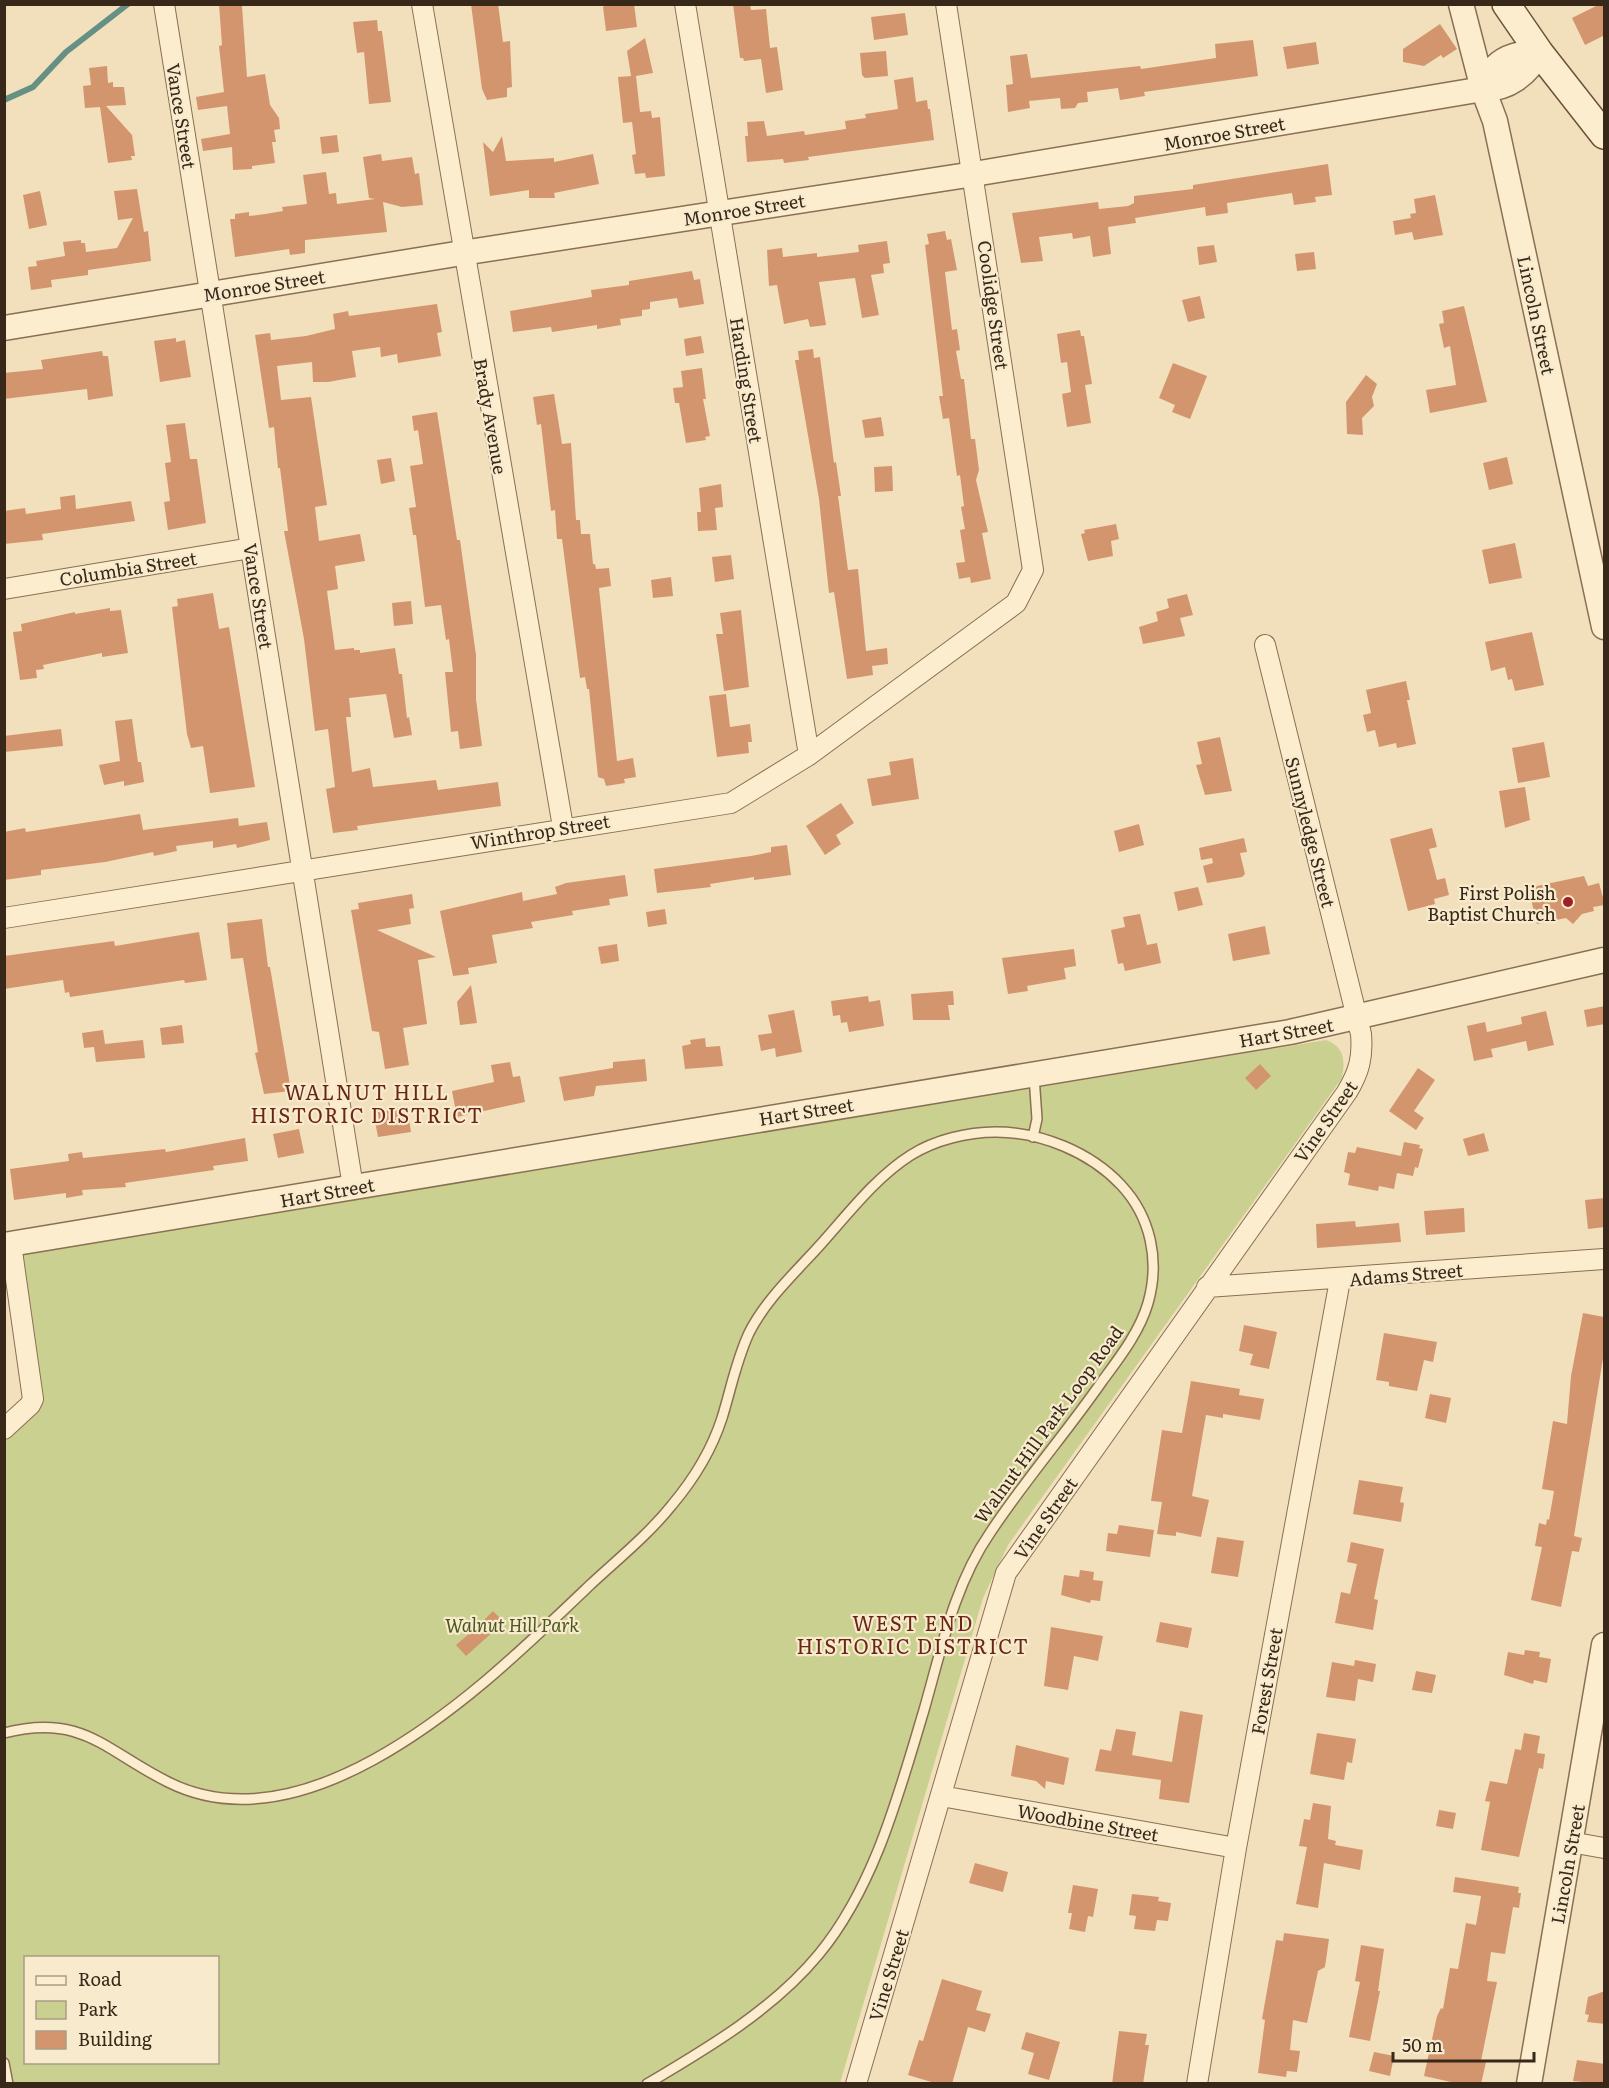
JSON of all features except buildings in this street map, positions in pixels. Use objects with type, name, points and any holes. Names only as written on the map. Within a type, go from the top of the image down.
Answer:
[{"type":"main road","points":[[1509,5],[1539,52],[1605,135]]},
{"type":"street","name":"Vance Street","points":[[164,4],[353,1187]]},
{"type":"street","name":"Brady Avenue","points":[[422,4],[462,253],[563,827]]},
{"type":"street","name":"Harding Street","points":[[685,4],[808,755]]},
{"type":"street","name":"Coolidge Street","points":[[946,4],[975,174],[1033,570],[1016,603]]},
{"type":"street","name":"Lincoln Street","points":[[1461,4],[1483,89],[1495,121],[1605,627]]},
{"type":"street","points":[[1483,89],[1492,69],[1504,59],[1520,53],[1539,52]]},
{"type":"street","name":"Monroe Street","points":[[4,328],[462,253],[975,174],[1483,89]]},
{"type":"street","name":"Columbia Street","points":[[4,589],[252,548]]},
{"type":"street","name":"Winthrop Street","points":[[4,918],[563,827],[731,803],[808,755],[1016,603]]},
{"type":"street","name":"Sunnyledge Street","points":[[1265,645],[1358,1019]]},
{"type":"street","name":"Hart Street","points":[[8,1244],[1358,1019],[1605,960]]},
{"type":"street","name":"Vine Street","points":[[856,2084],[1006,1573],[1347,1092],[1360,1071],[1363,1054],[1358,1019]]},
{"type":"street","points":[[4,1429],[30,1405],[33,1396],[8,1244]]},
{"type":"street","name":"Adams Street","points":[[1207,1287],[1340,1280],[1605,1259]]},
{"type":"street","name":"Forest Street","points":[[1197,2084],[1236,1848],[1340,1280]]},
{"type":"street","name":"Lincoln Street","points":[[1529,2084],[1605,1645]]},
{"type":"street","name":"Woodbine Street","points":[[941,1796],[1236,1848]]},
{"type":"street","points":[[1570,1842],[1605,1848]]},
{"type":"lane","points":[[1033,1137],[1037,1119],[1034,1074]]},
{"type":"lane","name":"Walnut Hill Park Loop Road","points":[[4,1733],[43,1727],[82,1733],[108,1745],[174,1785],[203,1796],[231,1800],[255,1800],[290,1794],[376,1759],[421,1730],[486,1680],[668,1510],[693,1476],[717,1432],[738,1359],[755,1323],[780,1290],[886,1175],[917,1151],[952,1138],[992,1132],[1033,1137],[1069,1149],[1094,1162],[1135,1202],[1146,1225],[1152,1248],[1152,1281],[1143,1317],[1102,1382],[991,1530],[972,1563],[948,1627],[890,1815],[864,1879],[838,1928],[812,1962],[768,2002],[705,2049],[647,2084]]},
{"type":"lane","points":[[4,2063],[8,2084]]},
{"type":"green space","name":"Walnut Hill Park","points":[[1326,1040],[1337,1046],[1342,1055],[1342,1078],[1008,1545],[983,1598],[840,2083],[5,2084],[4,1441],[36,1412],[22,1253]]},
{"type":"waterway","points":[[4,100],[33,87],[66,52],[128,4]]},
{"type":"place","name":"First Polish Baptist Church","points":[[1568,902]]},
{"type":"district","name":"WALNUT HILL HISTORIC DISTRICT","points":[[367,1102]]},
{"type":"district","name":"WEST END HISTORIC DISTRICT","points":[[913,1634]]}]
